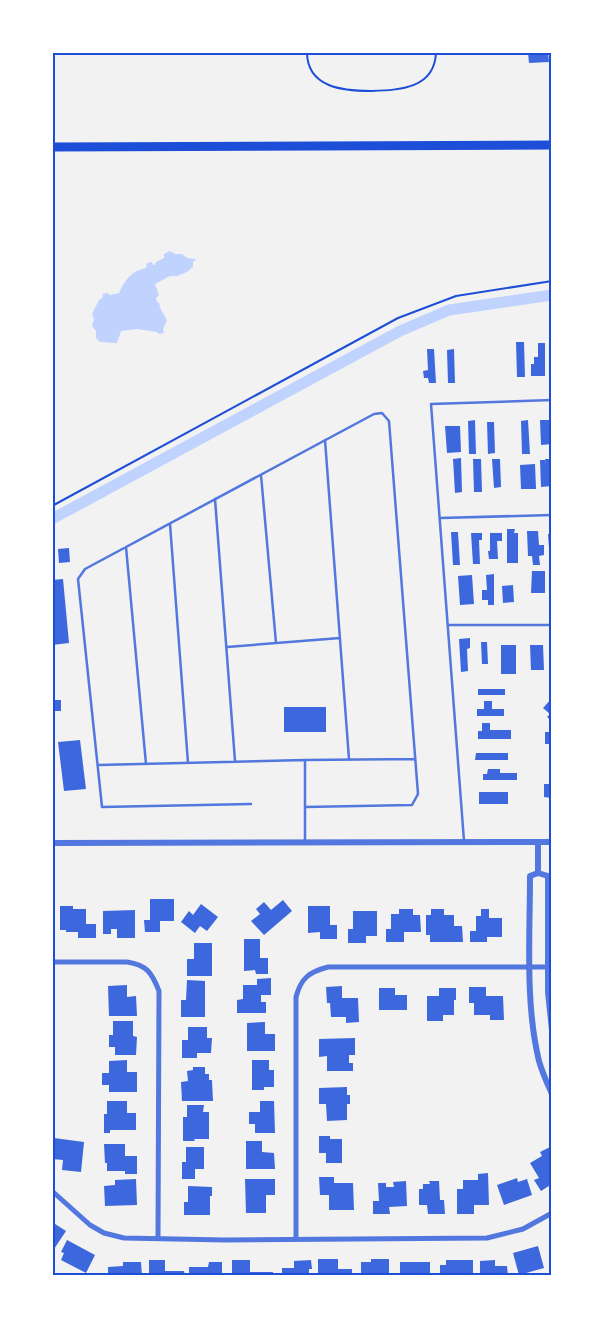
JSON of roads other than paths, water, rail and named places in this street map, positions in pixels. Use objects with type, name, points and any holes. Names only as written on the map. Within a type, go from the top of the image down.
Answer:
[{"type":"highway","points":[[52,147],[552,145]]},
{"type":"street","points":[[538,842],[538,873]]},
{"type":"street","points":[[52,843],[552,842]]},
{"type":"street","points":[[552,1030],[548,967],[548,876],[538,873],[530,876],[530,967],[533,1024],[539,1062],[552,1094]]},
{"type":"street","points":[[52,962],[128,962],[138,964],[148,970],[159,991],[158,1238]]},
{"type":"street","points":[[296,1239],[296,997],[299,986],[307,976],[317,970],[328,967],[548,967]]},
{"type":"street","points":[[52,1191],[90,1225],[104,1233],[124,1238],[487,1238],[523,1229],[552,1213]]},
{"type":"lane","points":[[464,842],[431,404],[552,400]]},
{"type":"lane","points":[[252,804],[102,807],[78,579],[85,569],[374,414],[382,413],[389,421],[418,794],[412,805],[305,808]]},
{"type":"lane","points":[[325,440],[349,759]]},
{"type":"lane","points":[[261,475],[276,643]]},
{"type":"lane","points":[[215,500],[235,761]]},
{"type":"lane","points":[[440,518],[552,515]]},
{"type":"lane","points":[[170,524],[188,763]]},
{"type":"lane","points":[[126,547],[146,764]]},
{"type":"lane","points":[[448,625],[552,625]]},
{"type":"lane","points":[[226,648],[340,638]]},
{"type":"lane","points":[[98,765],[415,759]]},
{"type":"lane","points":[[305,760],[305,842]]},
{"type":"water","points":[[170,251],[175,254],[182,254],[187,258],[196,259],[193,262],[193,267],[187,272],[177,276],[170,276],[155,284],[159,295],[156,298],[157,302],[167,320],[163,329],[164,333],[159,334],[157,332],[137,329],[121,331],[117,343],[100,342],[96,338],[96,331],[92,326],[94,319],[92,314],[103,294],[119,293],[126,280],[132,274],[146,268],[147,263],[152,262],[155,265],[156,262],[164,258],[164,254]]},
{"type":"waterway","points":[[52,519],[400,331],[449,310],[552,295]]}]
